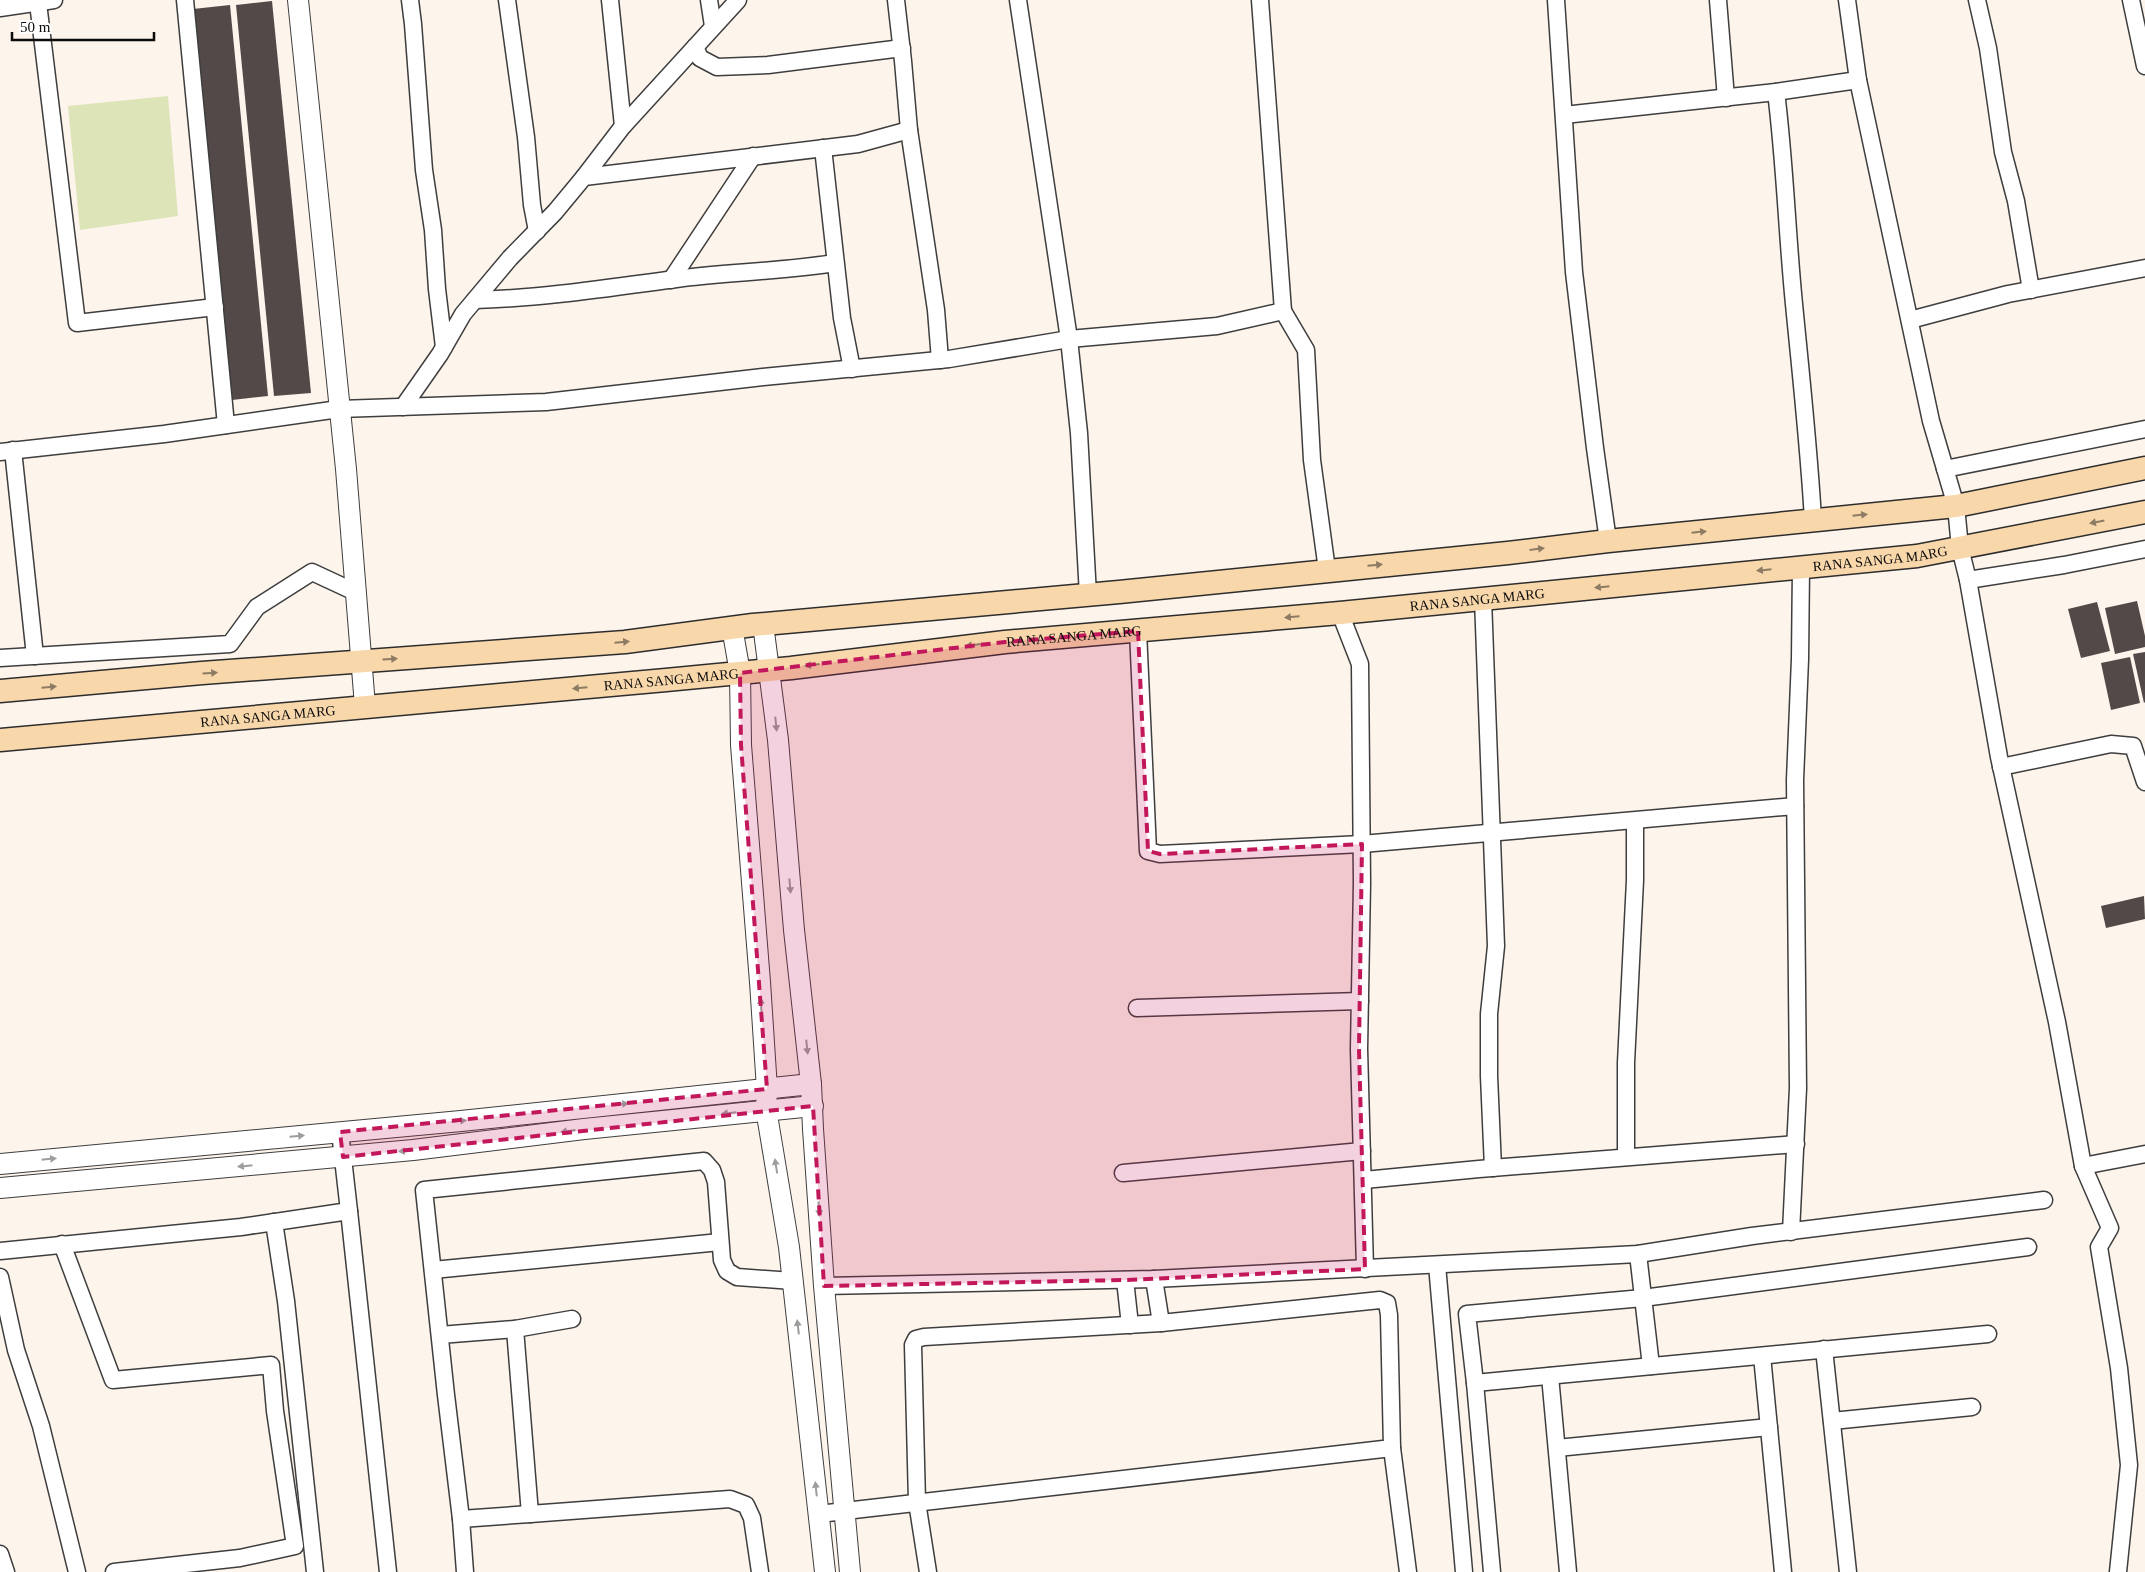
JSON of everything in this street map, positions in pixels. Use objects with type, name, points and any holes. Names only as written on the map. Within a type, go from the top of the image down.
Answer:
[{"type":"main road","points":[[0,691],[360,661],[625,642],[732,627],[1088,595],[1508,553],[1608,541],[1956,506],[2145,468]]},
{"type":"main road","name":"RANA SANGA MARG","points":[[0,740],[740,673],[1005,642],[1340,613],[1917,556],[2145,512]]},
{"type":"street","points":[[0,8],[54,0]]},
{"type":"street","points":[[185,0],[226,426]]},
{"type":"street","points":[[298,0],[339,409],[365,706]]},
{"type":"street","points":[[410,0],[424,170],[433,230],[437,289],[444,347]]},
{"type":"street","points":[[507,0],[526,137],[532,205],[537,231]]},
{"type":"street","points":[[610,0],[623,126]]},
{"type":"street","points":[[710,0],[714,26]]},
{"type":"street","points":[[403,407],[444,347],[463,314],[510,258],[555,212],[623,126],[738,0]]},
{"type":"street","points":[[896,0],[902,48],[908,130],[936,310],[940,360]]},
{"type":"street","points":[[1018,0],[1069,339],[1079,433],[1088,595]]},
{"type":"street","points":[[1260,0],[1283,311],[1306,350],[1312,460],[1327,570]]},
{"type":"street","points":[[1556,0],[1574,272],[1608,541]]},
{"type":"street","points":[[1718,0],[1726,98]]},
{"type":"street","points":[[1847,0],[1858,80],[1931,421],[1956,506],[1960,548],[1968,580],[2001,767],[2057,1022],[2084,1166],[2110,1228],[2099,1246],[2119,1368],[2129,1465],[2118,1572]]},
{"type":"street","points":[[1977,0],[1988,48],[2003,152],[2016,201],[2031,290]]},
{"type":"street","points":[[2131,0],[2145,66]]},
{"type":"street","points":[[38,3],[77,323],[215,308]]},
{"type":"street","points":[[694,47],[700,58],[717,67],[768,65],[902,48]]},
{"type":"street","points":[[1564,115],[1726,98],[1858,80]]},
{"type":"street","points":[[1776,92],[1784,152],[1794,303],[1810,459],[1813,520]]},
{"type":"street","points":[[584,177],[858,144],[908,130]]},
{"type":"street","points":[[823,148],[842,318],[852,368]]},
{"type":"street","points":[[671,280],[753,156]]},
{"type":"street","points":[[475,300],[526,299],[671,280],[835,263]]},
{"type":"street","points":[[1910,320],[2008,294],[2145,268]]},
{"type":"street","points":[[35,656],[6,451],[226,426],[339,409],[546,402],[940,360],[1069,339],[1217,326],[1283,311]]},
{"type":"street","points":[[1945,469],[2145,429]]},
{"type":"street","points":[[1968,580],[2064,565],[2145,549]]},
{"type":"street","points":[[1791,1232],[1796,1144],[1798,1010],[1795,806],[1801,567]]},
{"type":"street","points":[[0,658],[230,644],[257,607],[312,572],[355,592]]},
{"type":"street","points":[[1483,599],[1496,946],[1489,1014],[1489,1076],[1493,1168]]},
{"type":"street","points":[[1340,613],[1360,664],[1362,844],[1358,1049],[1364,1180],[1365,1269]]},
{"type":"street","points":[[763,624],[778,740],[794,930],[811,1084],[812,1129],[824,1286],[850,1572]]},
{"type":"street","points":[[732,627],[740,673],[741,745],[767,1089],[766,1109],[793,1281],[825,1572]]},
{"type":"street","points":[[1138,631],[1148,851],[1160,854],[1362,844],[1795,806]]},
{"type":"street","points":[[2001,767],[2110,744],[2139,744],[2145,782]]},
{"type":"street","points":[[1626,1158],[1626,1054],[1635,880],[1635,820]]},
{"type":"street","points":[[1137,1008],[1360,1001]]},
{"type":"street","points":[[0,1164],[340,1132],[811,1084]]},
{"type":"street","points":[[0,1188],[343,1157],[766,1109],[812,1106]]},
{"type":"street","points":[[340,1132],[388,1572]]},
{"type":"street","points":[[1364,1180],[1796,1144]]},
{"type":"street","points":[[1123,1173],[1362,1152]]},
{"type":"street","points":[[2084,1166],[2145,1154]]},
{"type":"street","points":[[465,1572],[461,1519],[424,1190],[704,1161],[712,1170],[716,1182],[722,1260],[727,1271],[737,1277],[793,1281]]},
{"type":"street","points":[[824,1286],[1154,1279],[1638,1254],[1791,1232],[2044,1200]]},
{"type":"street","points":[[0,1251],[274,1222],[349,1211]]},
{"type":"street","points":[[274,1222],[286,1301],[315,1572]]},
{"type":"street","points":[[433,1270],[720,1242]]},
{"type":"street","points":[[62,1244],[113,1380],[271,1365],[275,1411],[295,1546],[240,1558],[114,1572]]},
{"type":"street","points":[[1492,1572],[1467,1314],[1643,1298],[2028,1247]]},
{"type":"street","points":[[1638,1254],[1651,1366]]},
{"type":"street","points":[[1437,1265],[1464,1572]]},
{"type":"street","points":[[0,1277],[16,1350],[41,1426],[77,1572]]},
{"type":"street","points":[[1154,1279],[1161,1323]]},
{"type":"street","points":[[1125,1280],[1130,1325]]},
{"type":"street","points":[[928,1572],[917,1502],[913,1345],[916,1339],[1161,1323],[1380,1300],[1387,1303],[1389,1315],[1392,1448],[1408,1572]]},
{"type":"street","points":[[440,1335],[515,1329],[572,1319]]},
{"type":"street","points":[[515,1329],[530,1514]]},
{"type":"street","points":[[1475,1383],[1988,1334]]},
{"type":"street","points":[[1824,1349],[1848,1572]]},
{"type":"street","points":[[1762,1356],[1782,1572]]},
{"type":"street","points":[[1550,1376],[1568,1572]]},
{"type":"street","points":[[1832,1421],[1972,1407]]},
{"type":"street","points":[[1557,1448],[1769,1427]]},
{"type":"street","points":[[819,1514],[1392,1448]]},
{"type":"street","points":[[461,1519],[730,1499],[746,1505],[752,1518],[760,1572]]},
{"type":"street","points":[[0,1554],[6,1572]]},
{"type":"highlighted area","points":[[1138,631],[1148,851],[1160,854],[1362,844],[1359,1049],[1365,1269],[1125,1280],[824,1286],[813,1106],[343,1157],[340,1132],[767,1089],[741,745],[740,673],[1005,642]]},
{"type":"green space","points":[[168,96],[178,216],[80,230],[68,106]]},
{"type":"building","points":[[272,1],[311,393],[274,396],[236,5]]},
{"type":"building","points":[[230,5],[268,396],[232,400],[193,9]]},
{"type":"building","points":[[2137,601],[2145,636],[2145,647],[2115,654],[2105,608]]},
{"type":"building","points":[[2097,602],[2110,651],[2081,658],[2068,609]]},
{"type":"building","points":[[2145,652],[2145,702],[2144,703],[2133,654]]},
{"type":"building","points":[[2130,657],[2140,703],[2111,710],[2101,663]]},
{"type":"building","points":[[2144,896],[2145,919],[2106,928],[2101,906]]}]
